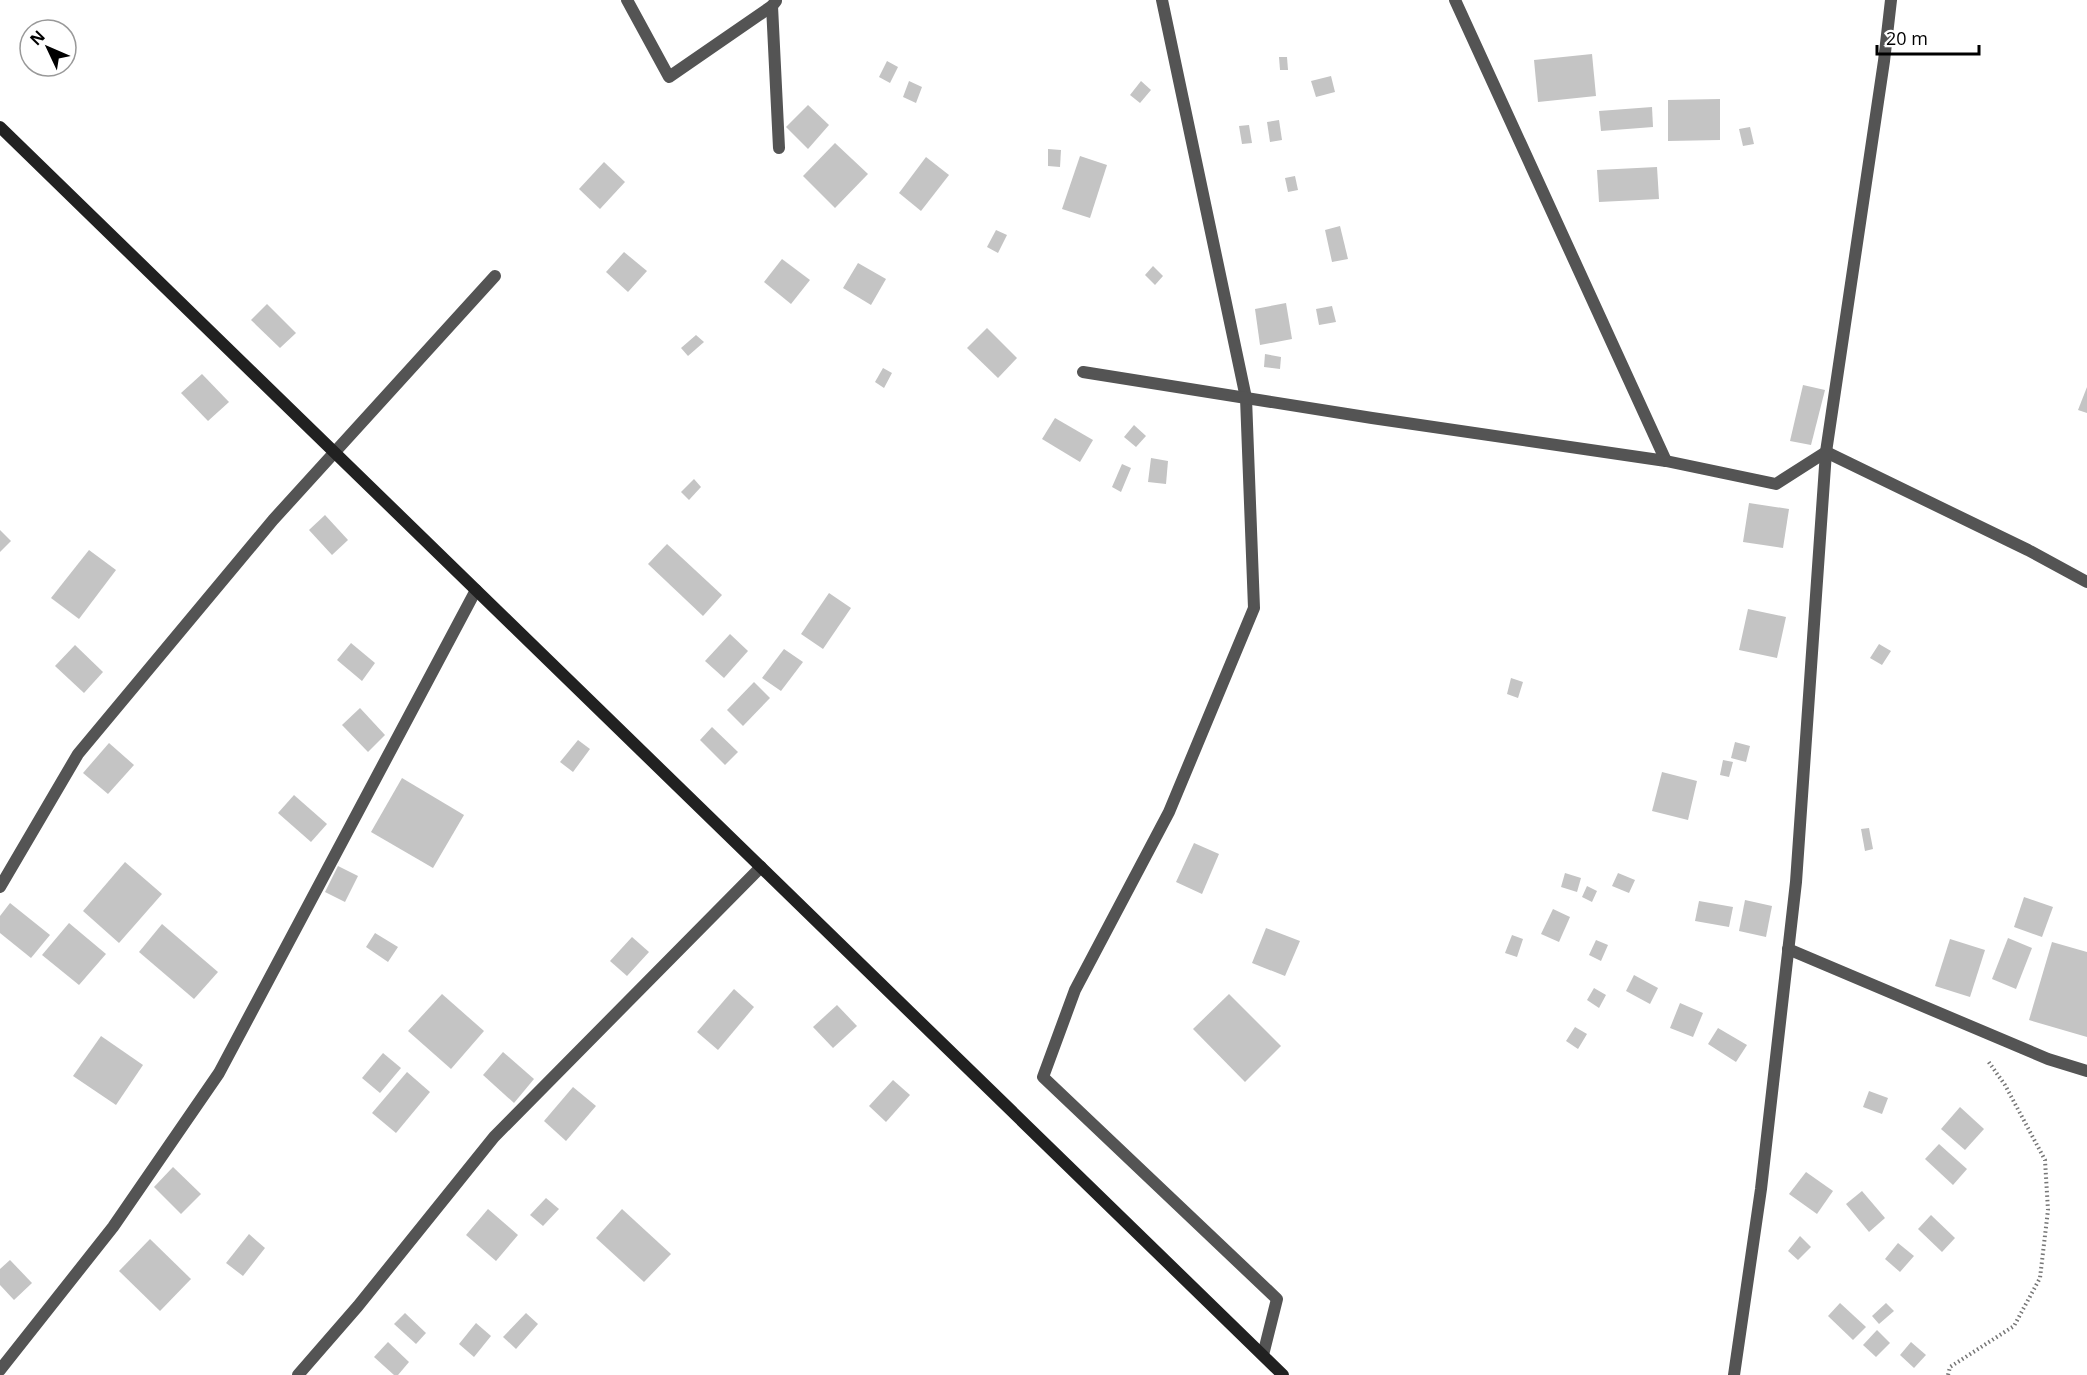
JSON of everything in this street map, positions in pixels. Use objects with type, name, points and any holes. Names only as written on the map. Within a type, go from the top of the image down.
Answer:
[{"type":"street","points":[[627,0],[669,77],[774,3]]},
{"type":"street","points":[[1162,0],[1246,398],[1254,608],[1169,812],[1075,990],[1043,1077],[1277,1299],[1263,1355]]},
{"type":"street","points":[[1455,0],[1666,461]]},
{"type":"street","points":[[1734,1375],[1761,1189],[1796,882],[1826,452],[1891,0]]},
{"type":"street","points":[[774,3],[778,148]]},
{"type":"street","points":[[0,127],[1283,1375]]},
{"type":"street","points":[[0,887],[78,754],[273,520],[495,276]]},
{"type":"street","points":[[1083,372],[1666,461],[1776,484],[1826,452]]},
{"type":"street","points":[[1826,452],[2028,549],[2087,582]]},
{"type":"street","points":[[0,1370],[113,1227],[219,1073],[476,590]]},
{"type":"street","points":[[298,1375],[358,1306],[494,1137],[761,867]]},
{"type":"street","points":[[1788,949],[2048,1059],[2087,1071]]},
{"type":"path","points":[[1948,1375],[1950,1366],[2014,1326],[2040,1278],[2048,1210],[2045,1160],[2005,1085],[1987,1059]]},
{"type":"building","points":[[1592,54],[1596,96],[1538,102],[1534,60]]},
{"type":"building","points":[[1279,57],[1287,57],[1288,70],[1280,70]]},
{"type":"building","points":[[887,61],[898,67],[890,83],[879,77]]},
{"type":"building","points":[[1331,76],[1335,92],[1316,97],[1311,81]]},
{"type":"building","points":[[909,81],[922,87],[916,103],[903,97]]},
{"type":"building","points":[[1141,81],[1151,90],[1140,103],[1130,95]]},
{"type":"building","points":[[1720,99],[1720,140],[1668,141],[1668,100]]},
{"type":"building","points":[[808,105],[829,125],[808,149],[786,127]]},
{"type":"building","points":[[1652,107],[1653,127],[1601,131],[1599,111]]},
{"type":"building","points":[[1279,120],[1282,140],[1270,142],[1267,122]]},
{"type":"building","points":[[1249,125],[1252,143],[1242,144],[1239,126]]},
{"type":"building","points":[[1750,127],[1754,144],[1743,146],[1739,129]]},
{"type":"building","points":[[835,143],[868,174],[835,208],[803,176]]},
{"type":"building","points":[[1048,149],[1061,150],[1060,167],[1048,166]]},
{"type":"building","points":[[1080,156],[1107,165],[1090,218],[1062,209]]},
{"type":"building","points":[[926,157],[949,175],[921,211],[899,193]]},
{"type":"building","points":[[604,162],[625,182],[600,209],[579,189]]},
{"type":"building","points":[[1657,167],[1659,199],[1599,202],[1597,170]]},
{"type":"building","points":[[1295,176],[1298,190],[1288,192],[1285,178]]},
{"type":"building","points":[[1340,226],[1348,259],[1332,262],[1325,230]]},
{"type":"building","points":[[996,230],[1007,235],[998,253],[987,247]]},
{"type":"building","points":[[624,252],[647,271],[628,292],[606,272]]},
{"type":"building","points":[[782,259],[810,280],[791,304],[764,282]]},
{"type":"building","points":[[858,263],[886,279],[871,305],[843,288]]},
{"type":"building","points":[[1153,266],[1163,276],[1155,285],[1145,275]]},
{"type":"building","points":[[1286,303],[1292,339],[1260,345],[1255,309]]},
{"type":"building","points":[[267,304],[296,333],[280,348],[251,320]]},
{"type":"building","points":[[1332,306],[1336,322],[1319,325],[1316,309]]},
{"type":"building","points":[[987,328],[1017,358],[998,378],[967,348]]},
{"type":"building","points":[[696,335],[704,342],[688,356],[681,348]]},
{"type":"building","points":[[1265,354],[1281,357],[1280,369],[1264,367]]},
{"type":"building","points":[[883,368],[892,373],[884,388],[875,382]]},
{"type":"building","points":[[202,374],[229,402],[208,421],[181,393]]},
{"type":"building","points":[[1803,385],[1825,390],[1811,445],[1790,441]]},
{"type":"building","points":[[2087,387],[2087,413],[2078,410]]},
{"type":"building","points":[[1055,418],[1093,440],[1080,462],[1042,439]]},
{"type":"building","points":[[1134,425],[1146,436],[1136,447],[1124,437]]},
{"type":"building","points":[[1151,458],[1168,461],[1166,484],[1148,482]]},
{"type":"building","points":[[1122,464],[1131,468],[1121,492],[1112,487]]},
{"type":"building","points":[[694,479],[701,487],[689,500],[681,492]]},
{"type":"building","points":[[1749,503],[1789,509],[1783,548],[1743,542]]},
{"type":"building","points":[[325,515],[348,540],[332,555],[309,530]]},
{"type":"building","points":[[0,530],[11,541],[0,552]]},
{"type":"building","points":[[667,544],[722,595],[703,616],[648,564]]},
{"type":"building","points":[[89,550],[116,570],[79,619],[51,598]]},
{"type":"building","points":[[829,593],[851,608],[823,649],[801,634]]},
{"type":"building","points":[[1748,609],[1786,617],[1777,658],[1739,650]]},
{"type":"building","points":[[730,634],[748,651],[724,678],[705,661]]},
{"type":"building","points":[[351,643],[375,663],[362,681],[337,660]]},
{"type":"building","points":[[1879,644],[1891,651],[1882,665],[1870,658]]},
{"type":"building","points":[[75,645],[103,672],[84,693],[55,666]]},
{"type":"building","points":[[784,649],[803,662],[781,691],[762,678]]},
{"type":"building","points":[[1511,678],[1523,682],[1518,698],[1507,694]]},
{"type":"building","points":[[754,682],[770,698],[743,726],[727,710]]},
{"type":"building","points":[[360,708],[385,735],[368,752],[342,725]]},
{"type":"building","points":[[712,727],[738,752],[725,765],[700,740]]},
{"type":"building","points":[[578,740],[590,749],[573,772],[560,762]]},
{"type":"building","points":[[1735,742],[1750,746],[1746,762],[1731,758]]},
{"type":"building","points":[[109,743],[134,765],[108,794],[83,773]]},
{"type":"building","points":[[1723,760],[1733,762],[1729,777],[1720,775]]},
{"type":"building","points":[[1662,772],[1697,781],[1688,820],[1652,811]]},
{"type":"building","points":[[402,778],[464,815],[433,868],[371,832]]},
{"type":"building","points":[[294,795],[327,824],[311,842],[278,813]]},
{"type":"building","points":[[1869,828],[1873,849],[1865,851],[1861,829]]},
{"type":"building","points":[[1194,843],[1219,854],[1202,894],[1176,882]]},
{"type":"building","points":[[125,862],[162,894],[119,943],[83,911]]},
{"type":"building","points":[[338,866],[358,876],[345,902],[325,892]]},
{"type":"building","points":[[1565,873],[1581,878],[1577,892],[1561,887]]},
{"type":"building","points":[[1618,873],[1635,880],[1629,893],[1612,886]]},
{"type":"building","points":[[1587,886],[1597,891],[1592,902],[1582,897]]},
{"type":"building","points":[[2024,897],[2053,907],[2042,937],[2014,927]]},
{"type":"building","points":[[1745,900],[1772,906],[1766,937],[1739,931]]},
{"type":"building","points":[[1699,901],[1733,907],[1729,927],[1695,921]]},
{"type":"building","points":[[10,903],[50,935],[31,958],[0,933],[0,916]]},
{"type":"building","points":[[1553,909],[1570,917],[1559,942],[1541,934]]},
{"type":"building","points":[[69,923],[106,954],[79,985],[42,955]]},
{"type":"building","points":[[162,924],[218,972],[194,999],[139,952]]},
{"type":"building","points":[[1266,928],[1300,941],[1285,976],[1252,963]]},
{"type":"building","points":[[375,933],[398,947],[388,962],[366,947]]},
{"type":"building","points":[[1512,935],[1523,939],[1517,957],[1505,953]]},
{"type":"building","points":[[632,937],[649,952],[627,976],[610,961]]},
{"type":"building","points":[[2008,938],[2032,948],[2016,989],[1992,979]]},
{"type":"building","points":[[1950,939],[1985,950],[1970,997],[1935,986]]},
{"type":"building","points":[[1596,940],[1608,945],[1601,961],[1589,955]]},
{"type":"building","points":[[2052,942],[2087,952],[2087,1037],[2029,1020]]},
{"type":"building","points":[[1634,975],[1658,988],[1650,1004],[1626,991]]},
{"type":"building","points":[[1594,988],[1606,995],[1599,1008],[1587,1000]]},
{"type":"building","points":[[734,989],[754,1007],[718,1050],[697,1032]]},
{"type":"building","points":[[442,994],[484,1031],[451,1069],[408,1031]]},
{"type":"building","points":[[1229,994],[1281,1046],[1245,1082],[1193,1029]]},
{"type":"building","points":[[1680,1003],[1703,1013],[1693,1037],[1670,1028]]},
{"type":"building","points":[[837,1005],[857,1026],[833,1048],[813,1027]]},
{"type":"building","points":[[1575,1027],[1587,1034],[1578,1049],[1566,1041]]},
{"type":"building","points":[[1718,1028],[1747,1045],[1736,1062],[1708,1044]]},
{"type":"building","points":[[101,1036],[143,1065],[116,1105],[73,1076]]},
{"type":"building","points":[[503,1052],[534,1079],[514,1103],[483,1075]]},
{"type":"building","points":[[383,1053],[401,1068],[380,1093],[362,1078]]},
{"type":"building","points":[[407,1072],[430,1092],[396,1133],[372,1113]]},
{"type":"building","points":[[893,1080],[910,1095],[886,1122],[869,1106]]},
{"type":"building","points":[[573,1087],[596,1106],[566,1141],[544,1121]]},
{"type":"building","points":[[1869,1091],[1888,1098],[1882,1114],[1863,1107]]},
{"type":"building","points":[[1960,1107],[1984,1129],[1965,1150],[1941,1129]]},
{"type":"building","points":[[1939,1144],[1967,1169],[1953,1185],[1925,1159]]},
{"type":"building","points":[[173,1167],[201,1194],[181,1214],[154,1187]]},
{"type":"building","points":[[1806,1172],[1833,1191],[1817,1214],[1789,1194]]},
{"type":"building","points":[[1862,1191],[1885,1218],[1869,1232],[1846,1204]]},
{"type":"building","points":[[546,1198],[559,1209],[543,1226],[530,1215]]},
{"type":"building","points":[[488,1209],[518,1235],[496,1261],[466,1235]]},
{"type":"building","points":[[622,1209],[671,1254],[644,1282],[596,1238]]},
{"type":"building","points":[[1931,1215],[1955,1238],[1942,1252],[1918,1229]]},
{"type":"building","points":[[249,1234],[265,1248],[243,1276],[226,1263]]},
{"type":"building","points":[[1800,1236],[1811,1247],[1798,1260],[1788,1251]]},
{"type":"building","points":[[150,1239],[191,1279],[160,1311],[119,1271]]},
{"type":"building","points":[[1898,1243],[1914,1256],[1900,1272],[1885,1259]]},
{"type":"building","points":[[10,1260],[32,1283],[14,1300],[0,1285],[0,1269]]},
{"type":"building","points":[[1840,1303],[1866,1327],[1853,1340],[1828,1316]]},
{"type":"building","points":[[1886,1303],[1894,1311],[1879,1324],[1872,1316]]},
{"type":"building","points":[[405,1313],[426,1333],[416,1344],[394,1324]]},
{"type":"building","points":[[526,1313],[538,1324],[516,1349],[503,1337]]},
{"type":"building","points":[[476,1323],[491,1336],[474,1357],[459,1344]]},
{"type":"building","points":[[1877,1330],[1890,1343],[1876,1357],[1863,1345]]},
{"type":"building","points":[[388,1342],[409,1362],[398,1375],[394,1375],[374,1357]]},
{"type":"building","points":[[1911,1342],[1926,1355],[1914,1368],[1900,1355]]}]
